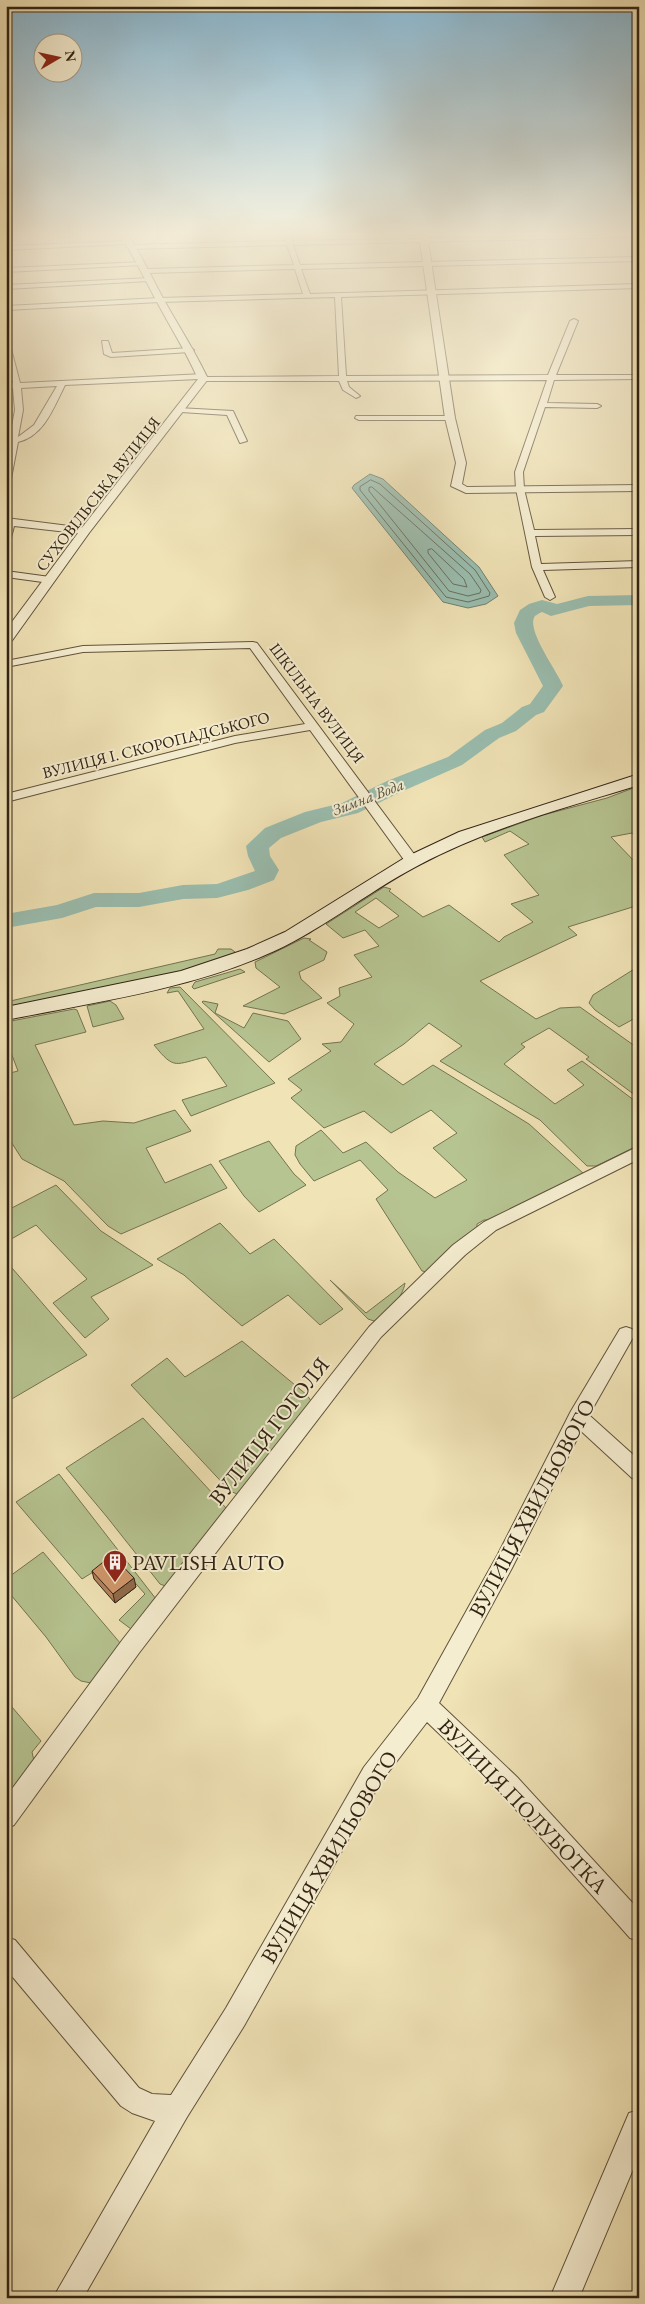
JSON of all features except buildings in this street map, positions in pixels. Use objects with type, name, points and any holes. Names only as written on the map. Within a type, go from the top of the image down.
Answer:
[{"type":"main road","points":[[6,1014],[185,976],[271,947],[412,860],[497,824],[639,779]]},
{"type":"street","points":[[105,343],[108,354],[111,355],[190,350]]},
{"type":"street","points":[[186,343],[204,378]]},
{"type":"street","points":[[341,343],[343,378],[346,388],[356,396]]},
{"type":"street","points":[[439,343],[450,418],[461,463],[456,486],[458,489],[639,488]]},
{"type":"street","points":[[550,597],[537,566],[520,489],[519,472],[551,378],[565,343]]},
{"type":"street","points":[[6,345],[17,385],[19,410],[12,441],[6,484]]},
{"type":"street","points":[[6,386],[63,382],[204,378],[639,377]]},
{"type":"street","name":"СУХОВІЛЬСЬКА ВУЛИЦЯ","points":[[6,639],[85,531],[204,378]]},
{"type":"street","points":[[12,441],[23,440],[33,433],[63,382]]},
{"type":"street","points":[[542,405],[597,406]]},
{"type":"street","points":[[181,410],[230,413],[243,441]]},
{"type":"street","points":[[359,418],[450,418]]},
{"type":"street","points":[[6,538],[8,522],[85,531]]},
{"type":"street","points":[[530,533],[639,532]]},
{"type":"street","points":[[537,566],[639,564]]},
{"type":"street","points":[[6,574],[50,580]]},
{"type":"street","name":"ШКІЛЬНА ВУЛИЦЯ","points":[[6,664],[83,649],[253,645],[412,860]]},
{"type":"street","name":"ВУЛИЦЯ І. СКОРОПАДСЬКОГО","points":[[6,798],[235,740],[314,726]]},
{"type":"street","name":"ВУЛИЦЯ ГОГОЛЯ","points":[[6,1817],[131,1646],[375,1332],[459,1250],[490,1226],[639,1152]]},
{"type":"street","name":"ВУЛИЦЯ ХВИЛЬОВОГО","points":[[67,2298],[178,2108],[235,2017],[372,1775],[426,1706],[505,1561],[578,1417],[626,1334]]},
{"type":"street","points":[[578,1417],[639,1472]]},
{"type":"street","name":"ВУЛИЦЯ ПОЛУБОТКА","points":[[426,1706],[509,1785],[639,1929]]},
{"type":"street","points":[[6,1949],[130,2098],[142,2106],[156,2110],[178,2108]]},
{"type":"street","points":[[564,2298],[576,2266],[639,2123]]},
{"type":"green space","points":[[636,787],[639,791],[639,842],[632,833],[611,837],[639,866],[639,905],[568,927],[577,935],[480,981],[536,1019],[560,1008],[580,1007],[639,1049],[639,1098],[586,1059],[589,1057],[549,1028],[521,1044],[525,1047],[504,1064],[555,1104],[584,1085],[567,1070],[582,1061],[639,1104],[639,1145],[596,1166],[587,1166],[540,1120],[440,1061],[462,1046],[429,1023],[404,1044],[374,1064],[403,1085],[433,1065],[529,1124],[584,1174],[477,1224],[477,1229],[427,1272],[422,1271],[376,1199],[388,1190],[360,1160],[314,1181],[295,1155],[296,1146],[321,1130],[343,1153],[366,1142],[398,1172],[435,1198],[467,1180],[433,1148],[457,1133],[431,1110],[391,1133],[364,1111],[324,1128],[291,1098],[302,1090],[288,1079],[331,1051],[322,1044],[341,1042],[354,1024],[327,1003],[340,996],[339,988],[372,977],[354,955],[379,946],[365,930],[343,938],[326,924],[384,887],[391,889],[389,891],[423,917],[449,905],[499,942],[504,937],[533,922],[511,904],[539,895],[504,855],[529,844],[510,831],[485,842],[482,837],[543,815],[607,798]],"holes":[[[376,898],[399,916],[379,928],[355,912]]]},
{"type":"green space","points":[[304,938],[311,939],[309,940],[327,952],[324,960],[299,972],[301,979],[322,998],[284,1014],[243,1006],[280,987],[256,968],[255,962]]},
{"type":"green space","points":[[218,949],[231,949],[235,952],[234,955],[182,971],[6,1007],[6,1002],[215,954]]},
{"type":"green space","points":[[639,966],[639,996],[633,999],[639,1004],[639,1016],[619,1027],[595,1010],[589,1003],[593,995]]},
{"type":"green space","points":[[240,969],[245,972],[194,989],[192,987],[195,982]]},
{"type":"green space","points":[[180,987],[275,1083],[191,1116],[182,1100],[227,1086],[206,1057],[176,1063],[167,1059],[154,1045],[204,1029],[178,991],[167,993],[170,988]]},
{"type":"green space","points":[[110,1001],[116,1005],[124,1019],[93,1027],[87,1006]]},
{"type":"green space","points":[[202,1002],[218,1004],[215,1013],[244,1028],[253,1013],[288,1021],[301,1039],[269,1062]]},
{"type":"green space","points":[[77,1010],[86,1032],[35,1045],[74,1125],[103,1121],[134,1123],[175,1110],[191,1131],[146,1148],[165,1183],[211,1164],[227,1188],[121,1234],[108,1226],[64,1181],[22,1159],[8,1137],[6,1138],[6,1074],[18,1071],[10,1050],[6,1050],[6,1022]]},
{"type":"green space","points":[[269,1141],[294,1174],[306,1185],[259,1212],[244,1196],[219,1161]]},
{"type":"green space","points":[[56,1185],[101,1231],[153,1265],[91,1297],[109,1319],[85,1338],[53,1303],[87,1279],[36,1225],[6,1242],[6,1211]]},
{"type":"green space","points":[[220,1223],[250,1254],[274,1239],[343,1309],[320,1325],[288,1295],[242,1326],[184,1275],[157,1259]]},
{"type":"green space","points":[[6,1261],[87,1355],[10,1400],[6,1395]]},
{"type":"green space","points":[[330,1280],[366,1313],[405,1283],[394,1305],[374,1321],[368,1319]]},
{"type":"green space","points":[[242,1341],[307,1395],[311,1401],[237,1494],[230,1491],[131,1385],[167,1358],[185,1377]]},
{"type":"green space","points":[[143,1418],[226,1508],[168,1587],[160,1584],[66,1468]]},
{"type":"green space","points":[[59,1474],[156,1599],[136,1628],[131,1629],[119,1620],[145,1594],[114,1559],[82,1579],[16,1502]]},
{"type":"green space","points":[[43,1552],[121,1644],[91,1683],[81,1681],[75,1677],[46,1637],[6,1589],[6,1579]]},
{"type":"green space","points":[[6,1700],[41,1741],[32,1752],[34,1761],[6,1799]]},
{"type":"water","points":[[370,474],[383,479],[479,567],[498,596],[486,604],[468,608],[443,602],[352,488]]},
{"type":"waterway","name":"Зимна Вода","points":[[6,921],[62,911],[94,900],[139,900],[183,892],[217,891],[266,875],[267,870],[259,856],[257,846],[273,833],[313,817],[350,808],[395,786],[455,761],[492,734],[509,727],[529,711],[537,708],[553,686],[526,633],[524,623],[526,614],[542,606],[550,607],[551,611],[588,601],[639,600]]},
{"type":"place","name":"PAVLISH AUTO","points":[[115,1583]]}]
